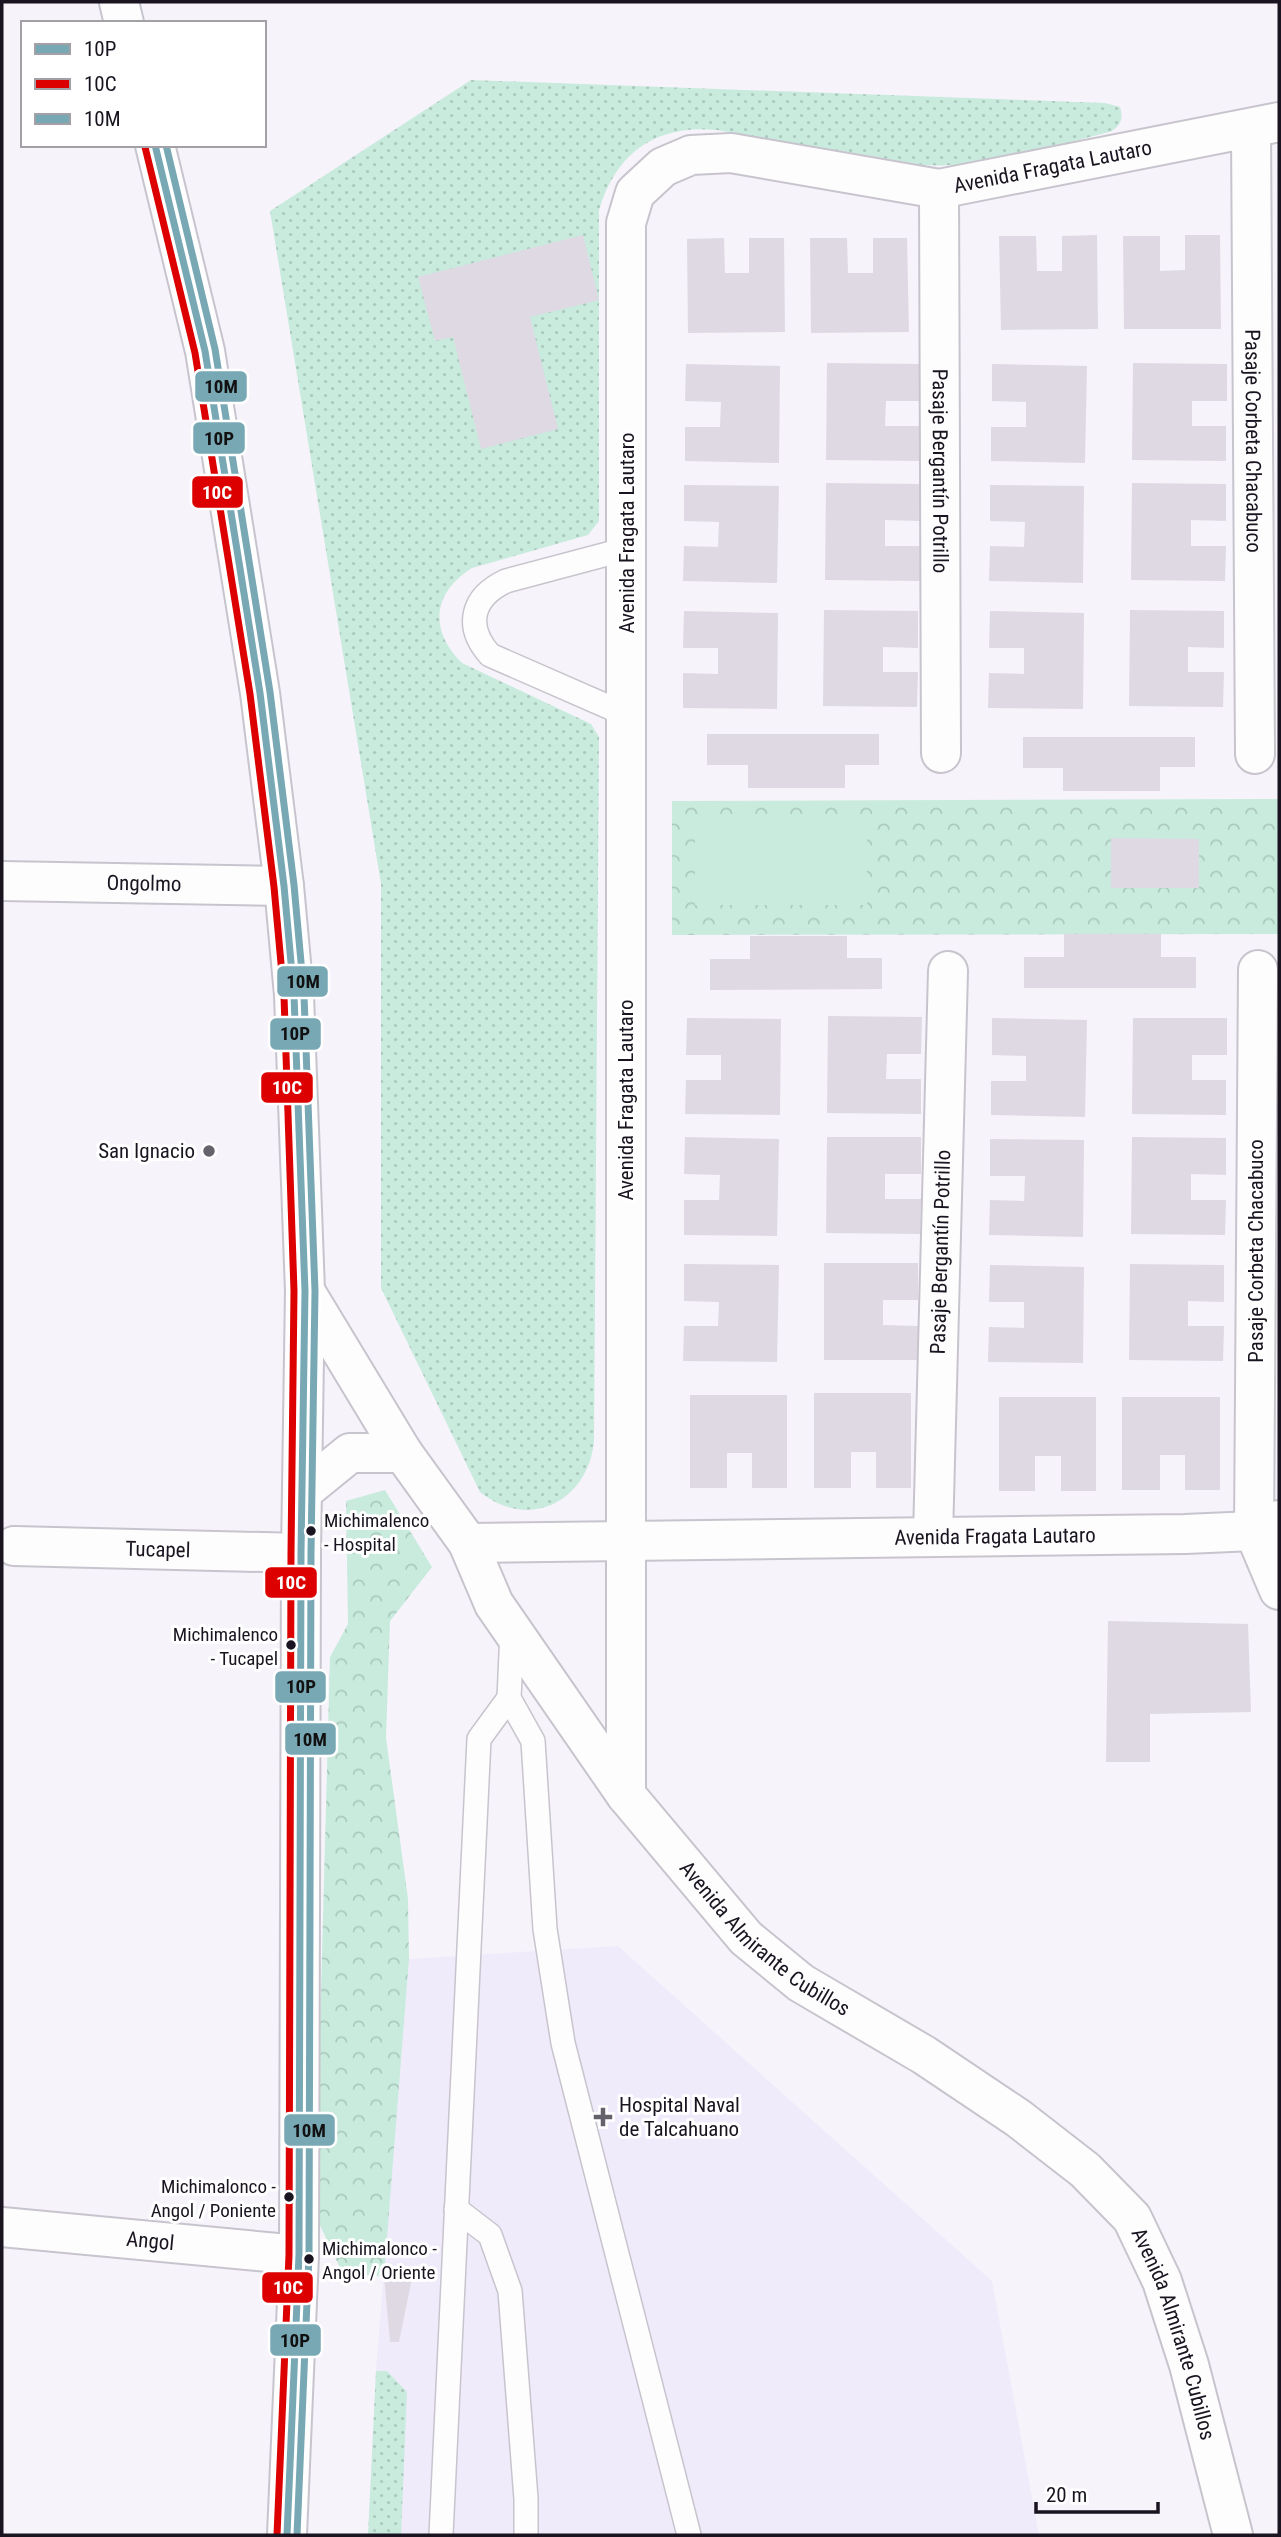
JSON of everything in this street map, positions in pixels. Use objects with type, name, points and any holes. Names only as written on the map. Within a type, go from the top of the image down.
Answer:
[{"type":"street","points":[[119,2],[124,21]]},
{"type":"street","name":"Avenida Fragata Lautaro","points":[[626,1796],[626,223],[635,193],[663,167],[691,155],[731,153],[939,189],[1265,125]]},
{"type":"street","name":"Pasaje Corbeta Chacabuco","points":[[1255,754],[1265,125]]},
{"type":"street","points":[[155,147],[205,351],[260,693],[284,886],[295,1008],[305,1291],[301,1553],[299,2255],[287,2535]]},
{"type":"street","name":"Pasaje Bergantín Potrillo","points":[[939,189],[940,753]]},
{"type":"street","name":"Ongolmo","points":[[2,881],[284,886]]},
{"type":"street","name":"Pasaje Corbeta Chacabuco","points":[[1258,970],[1267,1526]]},
{"type":"street","name":"Pasaje Bergantín Potrillo","points":[[933,1535],[948,971]]},
{"type":"street","name":"Avenida Almirante Cubillos","points":[[305,1291],[403,1453],[468,1543],[494,1604],[626,1796],[746,1938],[801,1983],[924,2055],[1018,2118],[1085,2170],[1132,2218],[1162,2280],[1189,2365],[1233,2535]]},
{"type":"street","points":[[302,1492],[350,1453],[403,1453]]},
{"type":"street","points":[[1267,1526],[1279,1590]]},
{"type":"street","name":"Avenida Fragata Lautaro","points":[[468,1543],[933,1535],[1185,1534],[1267,1526]]},
{"type":"street","name":"Tucapel","points":[[14,1546],[301,1553]]},
{"type":"street","name":"Angol","points":[[2,2227],[299,2255]]},
{"type":"lane","points":[[626,549],[506,581],[492,588],[481,600],[475,615],[478,637],[490,655],[627,715]]},
{"type":"lane","points":[[512,1629],[509,1698],[533,1741],[545,1929],[563,2043],[689,2535]]},
{"type":"lane","points":[[441,2535],[479,1739],[509,1698]]},
{"type":"lane","points":[[456,2209],[490,2235],[510,2291],[526,2499],[526,2535]]},
{"type":"shaded area","name":"Hospital Naval de Talcahuano","points":[[618,1946],[992,2281],[1039,2535],[368,2535],[376,2371],[409,1959]]},
{"type":"green space","points":[[471,80],[1105,103],[1120,107],[1122,115],[1116,128],[1109,132],[1017,156],[947,165],[923,165],[717,130],[695,129],[658,137],[642,146],[616,172],[606,190],[599,210],[599,521],[588,535],[472,568],[449,589],[440,613],[444,638],[462,663],[591,724],[599,737],[594,1441],[581,1480],[568,1494],[553,1504],[536,1509],[518,1509],[499,1504],[480,1492],[381,1288],[381,884],[270,211]]},
{"type":"green space","points":[[1279,799],[1279,934],[672,935],[672,801]]},
{"type":"green space","points":[[695,819],[867,819],[867,905],[695,905]]},
{"type":"green space","points":[[385,1490],[432,1567],[390,1621],[386,1738],[408,1899],[409,1959],[384,2276],[343,2274],[315,2215],[330,1657],[348,1624],[346,1501]]},
{"type":"green space","points":[[376,2371],[387,2371],[407,2392],[401,2535],[368,2535]]},
{"type":"building","points":[[583,235],[599,300],[530,317],[558,429],[481,449],[453,337],[435,341],[418,277]]},
{"type":"building","points":[[1097,235],[1098,329],[1001,330],[999,236],[1036,236],[1037,271],[1062,271],[1062,236]]},
{"type":"building","points":[[1185,235],[1220,235],[1221,329],[1124,329],[1123,236],[1160,236],[1160,271],[1185,270]]},
{"type":"building","points":[[724,238],[725,273],[749,273],[749,238],[784,238],[785,332],[688,333],[687,239]]},
{"type":"building","points":[[810,238],[847,238],[848,273],[873,273],[873,238],[907,238],[909,332],[811,333]]},
{"type":"building","points":[[827,363],[921,364],[921,401],[886,401],[885,426],[921,426],[921,461],[826,460]]},
{"type":"building","points":[[1133,363],[1227,364],[1227,401],[1192,401],[1192,426],[1226,426],[1226,461],[1132,460]]},
{"type":"building","points":[[686,364],[780,366],[779,463],[685,461],[685,427],[720,427],[721,402],[685,401]]},
{"type":"building","points":[[992,364],[1087,366],[1085,463],[991,461],[991,427],[1026,427],[1026,402],[992,401]]},
{"type":"building","points":[[826,483],[921,484],[920,521],[885,520],[885,546],[920,546],[920,581],[825,580]]},
{"type":"building","points":[[1132,483],[1226,484],[1226,521],[1191,520],[1191,546],[1226,546],[1225,581],[1131,580]]},
{"type":"building","points":[[684,485],[779,486],[777,583],[683,581],[684,546],[718,547],[719,522],[684,521]]},
{"type":"building","points":[[990,485],[1084,486],[1083,583],[989,581],[990,546],[1024,547],[1025,522],[990,521]]},
{"type":"building","points":[[824,610],[918,611],[918,648],[883,647],[883,672],[918,672],[917,707],[823,706]]},
{"type":"building","points":[[1130,610],[1224,611],[1224,648],[1188,647],[1188,672],[1224,672],[1223,707],[1129,706]]},
{"type":"building","points":[[684,611],[778,613],[777,709],[683,708],[683,673],[718,674],[718,648],[683,648]]},
{"type":"building","points":[[990,611],[1084,613],[1083,709],[988,708],[989,673],[1024,674],[1024,648],[989,648]]},
{"type":"building","points":[[707,734],[879,734],[879,765],[845,765],[845,788],[748,788],[748,765],[707,765]]},
{"type":"building","points":[[1023,737],[1195,737],[1195,767],[1160,767],[1160,791],[1063,791],[1063,768],[1023,768]]},
{"type":"building","points":[[1111,838],[1199,839],[1199,888],[1111,888]]},
{"type":"building","points":[[1064,934],[1161,934],[1161,957],[1196,957],[1196,988],[1024,988],[1024,957],[1064,957]]},
{"type":"building","points":[[750,936],[847,936],[847,958],[882,958],[882,989],[710,990],[710,959],[750,959]]},
{"type":"building","points":[[828,1016],[922,1017],[921,1054],[887,1054],[886,1079],[921,1079],[921,1114],[827,1113]]},
{"type":"building","points":[[687,1018],[781,1019],[780,1115],[685,1114],[686,1080],[721,1080],[721,1055],[686,1055]]},
{"type":"building","points":[[992,1018],[1087,1020],[1085,1117],[991,1115],[991,1081],[1026,1081],[1026,1056],[992,1055]]},
{"type":"building","points":[[1133,1018],[1227,1018],[1227,1055],[1192,1055],[1192,1080],[1226,1080],[1226,1115],[1132,1114]]},
{"type":"building","points":[[685,1137],[779,1139],[777,1236],[684,1235],[684,1200],[719,1200],[720,1175],[684,1174]]},
{"type":"building","points":[[827,1137],[921,1137],[921,1174],[885,1174],[885,1199],[921,1199],[920,1234],[826,1233]]},
{"type":"building","points":[[1132,1137],[1226,1138],[1226,1175],[1191,1174],[1191,1200],[1226,1200],[1225,1235],[1131,1234]]},
{"type":"building","points":[[990,1139],[1084,1140],[1083,1237],[989,1235],[990,1200],[1024,1201],[1025,1176],[990,1176]]},
{"type":"building","points":[[824,1263],[918,1263],[918,1300],[883,1300],[883,1325],[918,1326],[918,1360],[824,1360]]},
{"type":"building","points":[[684,1264],[779,1265],[777,1362],[683,1361],[684,1326],[718,1326],[719,1302],[684,1301]]},
{"type":"building","points":[[1130,1264],[1224,1265],[1224,1302],[1188,1301],[1188,1326],[1224,1326],[1223,1361],[1129,1360]]},
{"type":"building","points":[[990,1265],[1084,1267],[1083,1363],[988,1362],[989,1327],[1024,1328],[1024,1302],[989,1302]]},
{"type":"building","points":[[814,1393],[911,1393],[911,1488],[876,1488],[876,1452],[851,1452],[851,1488],[814,1488]]},
{"type":"building","points":[[690,1395],[787,1395],[787,1488],[752,1488],[752,1453],[727,1453],[727,1488],[690,1488]]},
{"type":"building","points":[[999,1397],[1096,1397],[1096,1491],[1061,1491],[1061,1456],[1035,1456],[1035,1491],[999,1491]]},
{"type":"building","points":[[1122,1397],[1220,1397],[1220,1490],[1185,1490],[1185,1455],[1160,1455],[1160,1490],[1122,1490]]},
{"type":"building","points":[[1108,1621],[1248,1624],[1251,1712],[1150,1714],[1150,1762],[1106,1762]]},
{"type":"building","points":[[384,2276],[412,2278],[399,2342],[390,2342]]},
{"type":"transit line","name":"10C","points":[[145,147],[195,353],[250,694],[274,887],[284,996],[294,1291],[289,2255],[277,2535]]},
{"type":"transit line","name":"10P","points":[[155,147],[205,351],[260,693],[284,886],[294,995],[305,1291],[301,1553],[299,2255],[287,2535]]},
{"type":"transit line","name":"10M","points":[[166,147],[215,349],[270,692],[294,885],[304,995],[315,1291],[311,1553],[309,2255],[297,2535]]},
{"type":"place","name":"San Ignacio","points":[[209,1151]]},
{"type":"place","name":"Michimalenco - Hospital","points":[[311,1531]]},
{"type":"place","name":"Michimalenco - Tucapel","points":[[291,1645]]},
{"type":"place","name":"Hospital Naval de Talcahuano","points":[[603,2117]]},
{"type":"place","name":"Michimalonco - Angol / Poniente","points":[[289,2197]]},
{"type":"place","name":"Michimalonco - Angol / Oriente","points":[[309,2259]]}]
